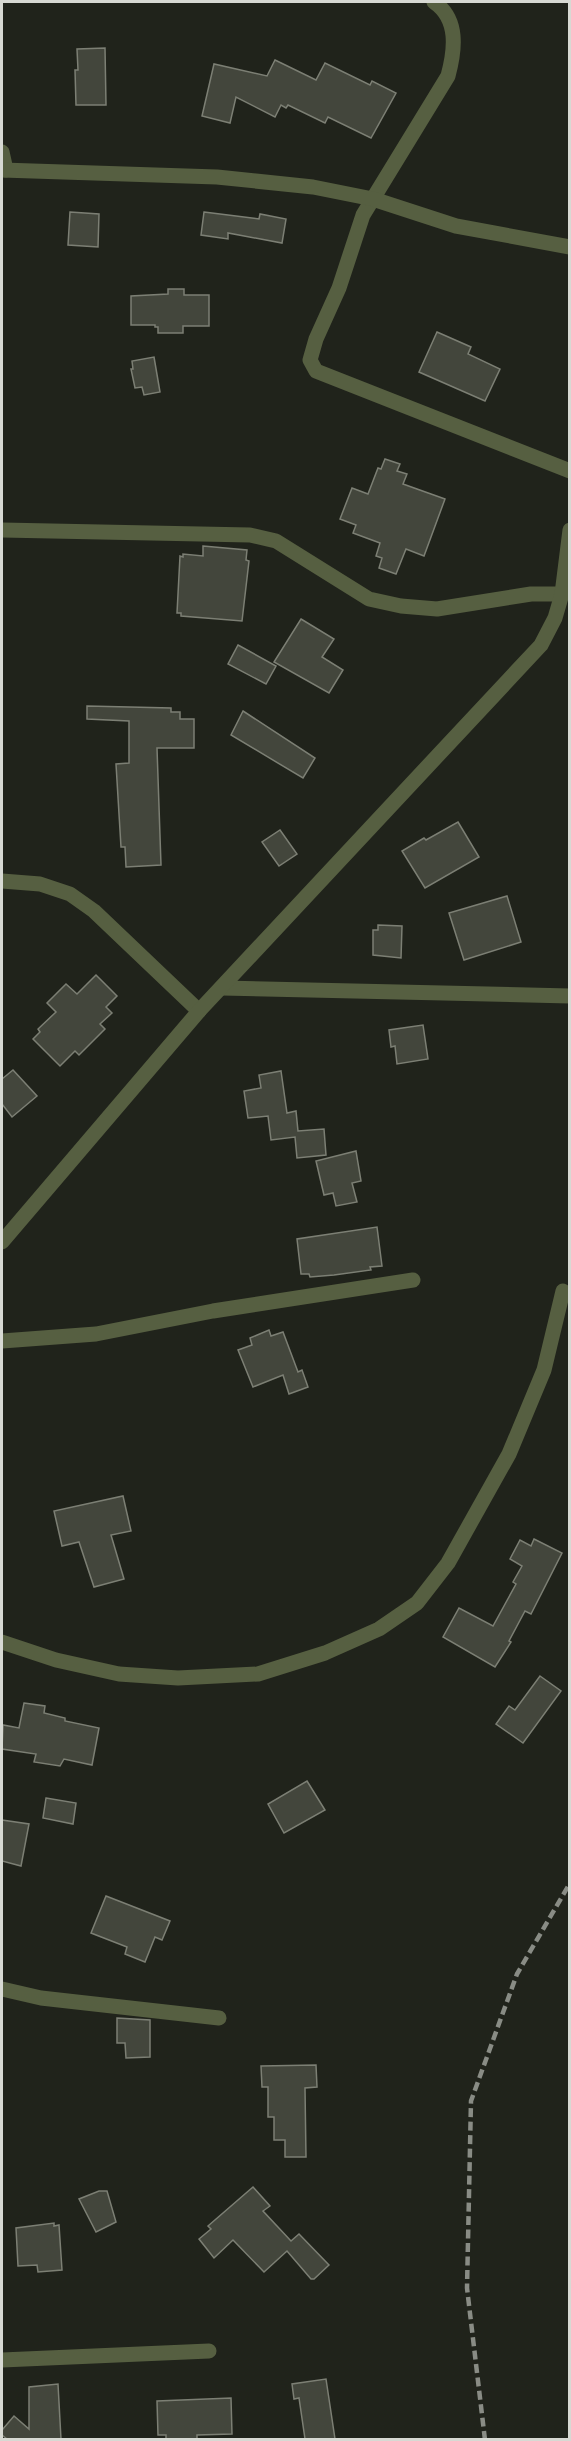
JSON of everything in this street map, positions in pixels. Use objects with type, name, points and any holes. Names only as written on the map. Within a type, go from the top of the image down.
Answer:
[{"type":"street","points":[[434,2],[449,17],[453,34],[453,59],[448,76],[363,215],[339,288],[316,339],[310,360],[316,371],[570,471]]},
{"type":"street","points":[[2,152],[4,170],[217,177],[314,187],[373,199],[456,226],[570,247]]},
{"type":"street","points":[[2,530],[250,535],[276,541],[369,599],[401,606],[437,609],[531,594],[561,594]]},
{"type":"street","points":[[2,1242],[199,1011],[541,645],[555,618],[561,594],[570,530]]},
{"type":"street","points":[[2,881],[40,884],[70,894],[94,911],[199,1011]]},
{"type":"street","points":[[222,988],[570,996]]},
{"type":"street","points":[[2,1341],[96,1335],[213,1311],[412,1280]]},
{"type":"street","points":[[2,1642],[56,1660],[119,1674],[178,1678],[258,1674],[326,1653],[379,1629],[417,1603],[448,1563],[509,1454],[544,1371],[563,1291]]},
{"type":"street","points":[[2,1989],[41,1998],[219,2018]]},
{"type":"street","points":[[2,2360],[209,2351]]},
{"type":"building","points":[[105,48],[106,105],[76,105],[77,49]]},
{"type":"building","points":[[275,60],[316,80],[325,63],[370,85],[372,81],[396,93],[371,138],[328,117],[325,123],[288,105],[286,108],[281,105],[275,117],[236,97],[230,123],[202,116],[214,64],[267,76]]},
{"type":"building","points":[[70,212],[99,214],[98,247],[68,245]]},
{"type":"building","points":[[204,212],[259,219],[260,214],[286,219],[282,243],[228,233],[228,239],[201,235]]},
{"type":"building","points":[[168,289],[184,289],[184,295],[209,295],[209,326],[183,326],[183,333],[158,333],[158,327],[155,325],[131,325],[131,296],[168,294]]},
{"type":"building","points":[[437,332],[471,347],[468,354],[500,369],[485,401],[419,372]]},
{"type":"building","points":[[154,357],[160,392],[144,395],[142,387],[135,388],[131,369],[133,369],[132,361]]},
{"type":"building","points":[[385,459],[400,464],[397,471],[407,474],[403,484],[445,499],[424,556],[406,549],[396,574],[379,568],[382,558],[376,556],[380,543],[353,533],[356,525],[340,519],[352,488],[368,494],[378,468],[381,469]]},
{"type":"building","points":[[203,546],[247,550],[246,560],[249,561],[242,621],[181,616],[181,613],[177,613],[180,556],[183,557],[183,554],[203,556]]},
{"type":"building","points":[[301,619],[334,639],[322,657],[343,670],[329,693],[274,662]]},
{"type":"building","points":[[238,645],[276,666],[266,684],[228,664]]},
{"type":"building","points":[[87,706],[171,708],[171,712],[180,712],[180,719],[194,719],[194,748],[157,748],[161,865],[126,867],[125,847],[121,847],[116,764],[129,763],[129,721],[87,719]]},
{"type":"building","points":[[243,711],[315,758],[303,778],[231,735]]},
{"type":"building","points":[[458,822],[479,857],[425,888],[402,851]]},
{"type":"building","points":[[280,830],[297,854],[279,866],[262,842]]},
{"type":"building","points":[[507,896],[521,942],[464,960],[449,913]]},
{"type":"building","points":[[378,925],[402,926],[401,958],[373,955],[373,930],[378,930]]},
{"type":"building","points":[[96,975],[117,996],[106,1007],[112,1013],[100,1024],[105,1029],[79,1055],[75,1051],[60,1066],[33,1039],[40,1032],[38,1029],[56,1012],[47,1003],[66,984],[77,994]]},
{"type":"building","points":[[423,1025],[428,1059],[397,1064],[395,1046],[391,1047],[389,1030]]},
{"type":"building","points":[[13,1070],[37,1096],[12,1117],[2,1104],[2,1079]]},
{"type":"building","points":[[281,1071],[287,1113],[296,1111],[298,1131],[324,1129],[326,1155],[297,1158],[295,1137],[271,1140],[268,1116],[248,1118],[244,1091],[261,1088],[259,1075]]},
{"type":"building","points":[[356,1151],[361,1181],[352,1183],[357,1202],[336,1206],[333,1193],[324,1195],[316,1161]]},
{"type":"building","points":[[377,1227],[382,1266],[370,1267],[371,1270],[334,1275],[310,1277],[309,1274],[301,1274],[297,1239]]},
{"type":"building","points":[[269,1330],[271,1336],[283,1332],[298,1372],[302,1370],[308,1387],[289,1394],[283,1375],[253,1387],[238,1350],[252,1345],[250,1338]]},
{"type":"building","points":[[123,1496],[131,1531],[111,1535],[124,1579],[94,1587],[79,1542],[62,1546],[54,1511]]},
{"type":"building","points":[[534,1539],[562,1553],[531,1614],[525,1611],[509,1641],[511,1642],[495,1667],[443,1637],[459,1608],[493,1626],[516,1584],[513,1582],[522,1566],[510,1559],[520,1540],[531,1546]]},
{"type":"building","points":[[540,1676],[561,1691],[523,1743],[496,1724],[509,1706],[515,1710]]},
{"type":"building","points":[[24,1703],[45,1706],[44,1713],[65,1718],[65,1721],[99,1728],[92,1765],[64,1759],[60,1766],[34,1762],[36,1754],[2,1749],[3,1725],[19,1728]]},
{"type":"building","points":[[307,1781],[325,1810],[284,1833],[268,1804]]},
{"type":"building","points":[[46,1798],[76,1803],[73,1824],[43,1818]]},
{"type":"building","points":[[2,1820],[29,1824],[21,1866],[2,1861]]},
{"type":"building","points":[[106,1896],[170,1921],[162,1940],[155,1937],[145,1962],[125,1954],[127,1947],[91,1933]]},
{"type":"building","points":[[117,2018],[150,2020],[150,2057],[126,2058],[125,2043],[117,2043]]},
{"type":"building","points":[[316,2065],[317,2087],[305,2088],[306,2157],[285,2157],[285,2140],[274,2140],[274,2117],[268,2117],[268,2087],[262,2087],[261,2066]]},
{"type":"building","points":[[253,2187],[270,2206],[263,2211],[291,2241],[299,2234],[329,2265],[314,2279],[311,2279],[287,2251],[264,2272],[233,2240],[214,2258],[199,2239],[211,2229],[208,2226]]},
{"type":"building","points":[[99,2191],[107,2191],[116,2222],[96,2232],[79,2199]]},
{"type":"building","points":[[54,2223],[54,2226],[59,2225],[62,2270],[38,2272],[37,2265],[18,2266],[16,2228]]},
{"type":"building","points":[[326,2379],[335,2439],[305,2439],[299,2398],[294,2399],[292,2384]]},
{"type":"building","points":[[58,2384],[61,2439],[7,2439],[2,2435],[2,2430],[14,2416],[29,2429],[29,2387]]},
{"type":"building","points":[[231,2398],[232,2434],[197,2435],[197,2439],[166,2439],[166,2435],[158,2435],[157,2401]]},
{"type":"railway","points":[[485,2440],[467,2288],[471,2101],[517,1974],[570,1883]]}]
